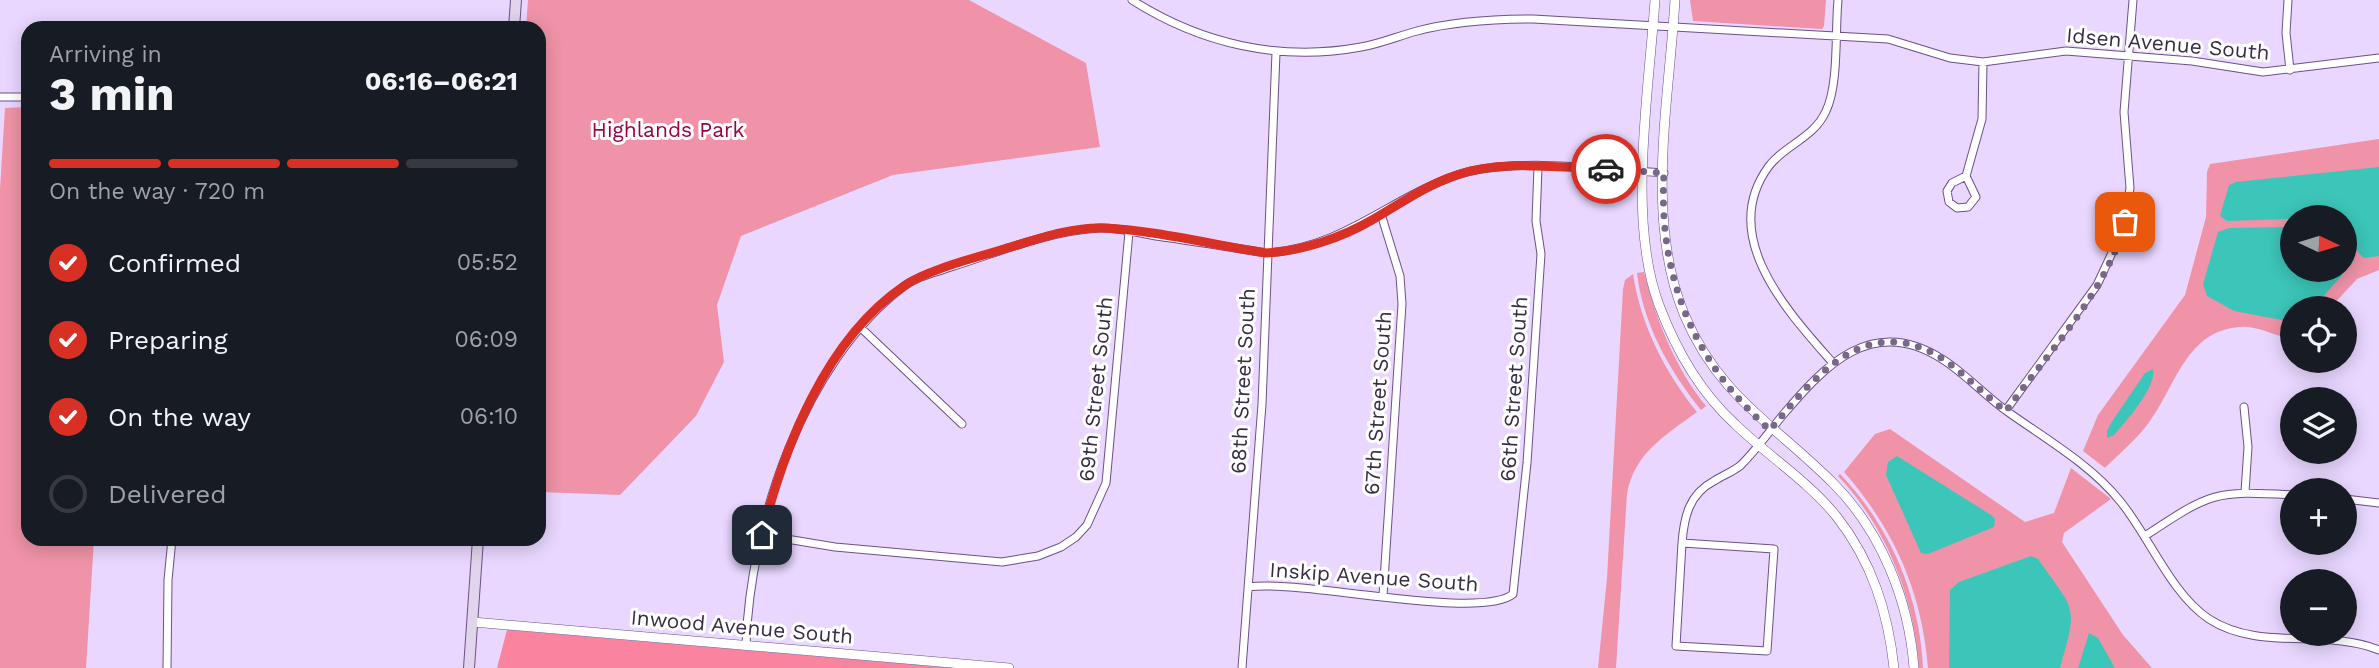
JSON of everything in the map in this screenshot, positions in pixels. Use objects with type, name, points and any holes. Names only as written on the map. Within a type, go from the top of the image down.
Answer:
[{"type":"main road","points":[[514,21],[516,0]]},
{"type":"main road","points":[[469,668],[478,546]]},
{"type":"street","name":"Idsen Avenue South","points":[[1132,0],[1187,31],[1276,53],[1361,47],[1419,30],[1487,19],[1653,24],[1895,40],[1955,59],[1983,62],[2054,51],[2192,61],[2254,71],[2290,70],[2379,58]]},
{"type":"street","points":[[1655,0],[1644,172],[1645,249],[1665,318],[1701,386],[1727,416],[1822,500],[1860,551],[1884,607],[1894,668]]},
{"type":"street","points":[[1675,0],[1664,173],[1665,244],[1685,316],[1719,376],[1770,430],[1837,487],[1874,538],[1902,601],[1914,668]]},
{"type":"street","points":[[1832,362],[1792,317],[1772,288],[1758,255],[1752,217],[1756,191],[1769,167],[1786,150],[1811,133],[1827,111],[1831,94],[1838,0]]},
{"type":"street","points":[[2006,411],[2097,285],[2122,233],[2130,188],[2123,117],[2133,0]]},
{"type":"street","points":[[2288,0],[2286,33],[2290,70]]},
{"type":"street","name":"68th Street South","points":[[1242,668],[1262,404],[1276,53]]},
{"type":"street","points":[[1966,176],[1952,183],[1947,189],[1949,202],[1957,208],[1968,207],[1976,197],[1966,176],[1981,123],[1983,62]]},
{"type":"street","points":[[0,97],[21,97]]},
{"type":"street","points":[[746,645],[748,594],[762,535],[771,502],[812,396],[836,357],[861,328],[905,286],[927,274],[1079,230],[1102,228],[1266,253],[1305,248],[1381,214],[1411,195],[1458,174],[1495,166],[1664,173]]},
{"type":"street","name":"66th Street South","points":[[1497,601],[1513,594],[1516,581],[1541,254],[1536,221],[1538,167]]},
{"type":"street","name":"67th Street South","points":[[1381,214],[1400,276],[1402,304],[1383,596]]},
{"type":"street","name":"69th Street South","points":[[762,535],[835,547],[1002,562],[1038,556],[1071,540],[1087,524],[1106,483],[1129,232]]},
{"type":"street","points":[[861,328],[961,425]]},
{"type":"street","points":[[1682,543],[1774,549],[1767,652],[1676,646],[1682,543],[1685,516],[1697,494],[1710,482],[1738,467],[1832,362],[1873,345],[1914,346],[1947,362],[2006,411],[2105,483],[2189,602],[2222,627],[2245,635],[2349,642],[2379,650]]},
{"type":"street","points":[[2244,407],[2248,447],[2245,492]]},
{"type":"street","points":[[2145,537],[2204,499],[2245,492],[2280,494]]},
{"type":"street","points":[[2357,500],[2379,503]]},
{"type":"street","points":[[167,668],[167,580],[171,546]]},
{"type":"street","name":"Inskip Avenue South","points":[[1249,587],[1460,603],[1497,601]]},
{"type":"street","name":"Inwood Avenue South","points":[[473,622],[1009,668]]},
{"type":"green space","name":"Highlands Park","points":[[528,0],[969,0],[1086,63],[1100,147],[893,175],[741,236],[717,305],[724,362],[696,416],[620,495],[546,492],[546,21],[526,21]]},
{"type":"green space","points":[[1690,0],[1826,0],[1824,26],[1822,29],[1693,21]]},
{"type":"green space","points":[[21,107],[21,546],[94,546],[86,668],[0,668],[0,189],[5,108]]},
{"type":"green space","points":[[2379,139],[2379,270],[2357,279],[2357,205],[2280,205],[2280,282],[2354,282],[2341,296],[2280,296],[2280,336],[2260,329],[2240,327],[2222,330],[2207,338],[2185,362],[2145,427],[2105,468],[2083,451],[2098,415],[2185,295],[2206,217],[2207,172],[2210,164]]},
{"type":"green space","points":[[1644,272],[1668,342],[1685,376],[1706,406],[1701,410],[1668,363],[1651,328],[1637,273]]},
{"type":"green space","points":[[1633,274],[1642,312],[1656,348],[1697,412],[1653,446],[1644,456],[1631,480],[1627,494],[1616,668],[1598,668],[1607,578],[1623,289],[1625,280]]},
{"type":"green space","points":[[1890,429],[2025,522],[2054,513],[2071,468],[2111,499],[2064,533],[2062,542],[2123,635],[2152,668],[1928,668],[1919,613],[1902,563],[1877,516],[1844,472],[1875,434]]},
{"type":"green space","points":[[1840,474],[1874,516],[1899,564],[1916,615],[1923,668],[1919,668],[1911,616],[1895,565],[1884,541],[1855,496],[1838,476]]},
{"type":"shaded area","points":[[2379,167],[2379,256],[2364,258],[2357,251],[2357,205],[2280,205],[2280,219],[2227,221],[2220,216],[2229,185],[2236,182]]},
{"type":"shaded area","points":[[2280,227],[2280,282],[2336,282],[2324,296],[2280,296],[2280,320],[2234,311],[2207,296],[2203,284],[2218,232],[2229,228]]},
{"type":"shaded area","points":[[2153,369],[2150,385],[2140,404],[2114,435],[2107,438],[2111,423],[2145,373]]},
{"type":"shaded area","points":[[1897,456],[1991,515],[1995,519],[1994,527],[1928,554],[1921,553],[1886,475],[1888,462]]},
{"type":"shaded area","points":[[2031,556],[2038,559],[2060,590],[2070,610],[2070,632],[2060,668],[1949,668],[1950,590],[1959,582]]},
{"type":"shaded area","points":[[507,630],[951,668],[497,668]]},
{"type":"shaded area","points":[[2089,633],[2098,638],[2115,668],[2078,668]]},
{"type":"way so far","points":[[1606,169],[1664,173],[1662,204],[1665,244],[1674,285],[1685,316],[1698,344],[1719,376],[1770,430],[1827,366],[1839,357],[1877,344],[1907,345],[1934,354],[2006,411],[2097,285],[2115,252],[2125,222]]},
{"type":"route","points":[[762,535],[771,502],[802,419],[812,396],[836,357],[885,302],[905,286],[927,274],[1034,240],[1102,228],[1266,253],[1287,251],[1305,248],[1371,221],[1411,195],[1458,174],[1495,166],[1606,169]]}]
